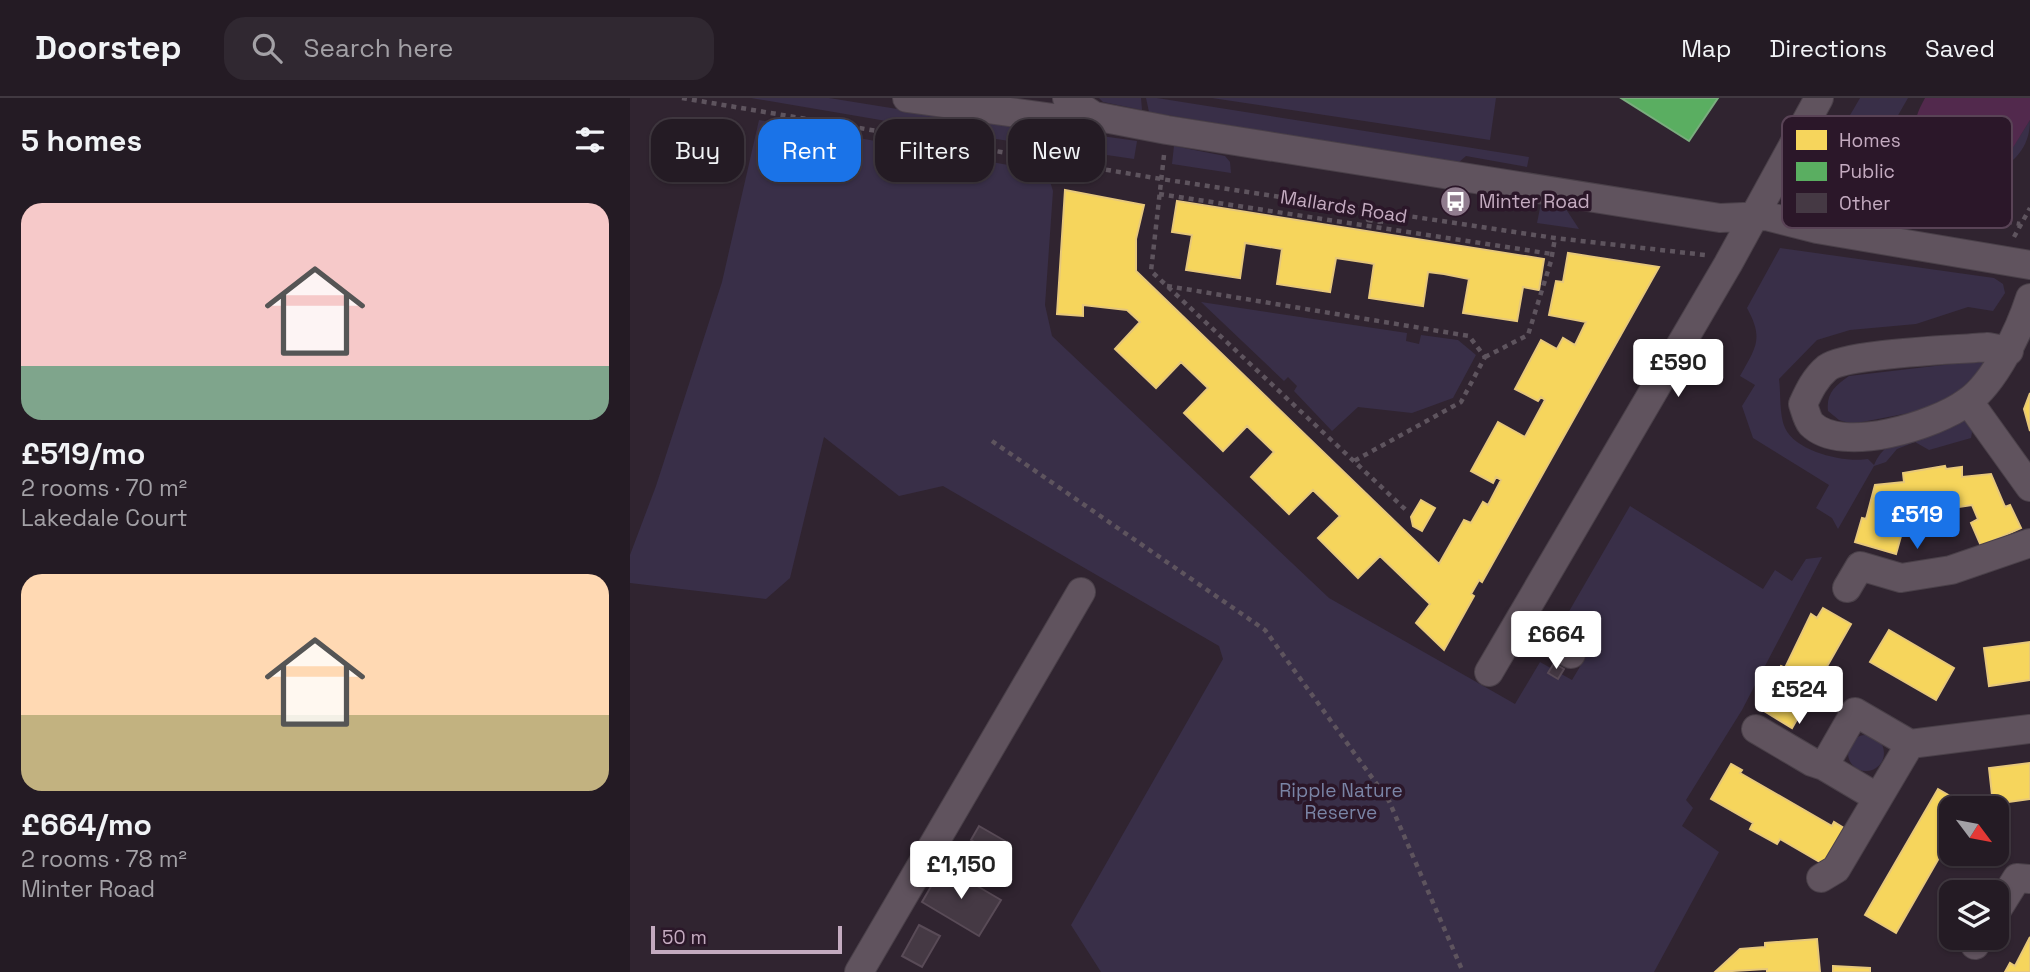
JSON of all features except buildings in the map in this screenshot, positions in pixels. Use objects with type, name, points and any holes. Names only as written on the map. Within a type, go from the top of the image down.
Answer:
[{"type":"street","points":[[907,98],[1068,120],[1094,116],[1720,218],[1753,214],[1782,221]]},
{"type":"street","points":[[1068,98],[1094,116]]},
{"type":"street","points":[[1809,116],[1819,98]]},
{"type":"street","points":[[1489,672],[1736,249],[1782,163]]},
{"type":"street","points":[[1813,228],[2021,254]]},
{"type":"street","points":[[2009,351],[1988,347],[1854,359],[1829,367],[1812,385],[1803,404],[1810,423],[1830,436],[1867,437],[1919,426],[1969,402],[2009,351],[2030,298]]},
{"type":"street","points":[[1969,402],[2029,481]]},
{"type":"street","points":[[1847,588],[1860,566],[1901,578],[1951,570],[2030,543]]},
{"type":"street","points":[[859,972],[1081,592]]},
{"type":"street","points":[[1519,623],[1572,654]]},
{"type":"street","points":[[1824,766],[1855,712],[1910,744],[2030,729]]},
{"type":"street","points":[[1756,729],[1878,798]]},
{"type":"street","points":[[1821,878],[1836,869],[1910,744]]},
{"type":"street","points":[[2009,891],[2017,878],[2030,878]]},
{"type":"path","name":"Mallards Road","points":[[682,98],[1161,178],[1555,238],[1707,256],[1736,249]]},
{"type":"path","points":[[1167,130],[1150,271],[1407,511]]},
{"type":"path","points":[[1159,194],[1552,254]]},
{"type":"path","points":[[2021,254],[2020,224],[2030,208]]},
{"type":"path","points":[[1370,210],[1368,220],[1381,222],[1380,228]]},
{"type":"path","points":[[2012,223],[2020,224]]},
{"type":"path","points":[[1354,461],[1461,402],[1485,357],[1528,335],[1555,238]]},
{"type":"path","points":[[1167,286],[1469,336],[1485,357]]},
{"type":"path","points":[[992,441],[1265,630],[1389,801],[1463,972]]},
{"type":"green space","points":[[751,98],[829,98],[941,116],[941,119],[875,119]]},
{"type":"green space","points":[[1099,98],[1141,98],[1142,110],[1103,102]]},
{"type":"green space","points":[[1146,98],[1529,157],[1527,167],[1466,156],[1458,163],[1149,112]]},
{"type":"green space","points":[[1212,98],[1496,98],[1490,140]]},
{"type":"green space","points":[[1860,98],[1908,98],[1898,116],[1850,116]]},
{"type":"green space","points":[[2030,120],[2027,139],[2012,161],[2012,148]]},
{"type":"green space","points":[[994,121],[1008,123],[1008,141],[994,139]]},
{"type":"green space","name":"Ripple Nature Reserve","points":[[758,124],[758,182],[861,182],[861,138],[875,141],[875,182],[994,182],[994,162],[1008,165],[1008,182],[1050,182],[1053,191],[1045,305],[1052,336],[1329,598],[1515,704],[1540,662],[1572,680],[1596,640],[1564,620],[1630,506],[1763,589],[1775,570],[1792,581],[1806,559],[1822,557],[1742,710],[1686,800],[1693,808],[1682,826],[1719,852],[1654,972],[1101,972],[1071,925],[1223,659],[1219,646],[943,486],[899,496],[824,437],[790,578],[766,599],[630,583],[630,555],[656,486],[722,282]]},
{"type":"green space","points":[[1105,137],[1137,141],[1134,159],[1105,155]]},
{"type":"green space","points":[[1174,146],[1225,156],[1230,162],[1231,173],[1172,164]]},
{"type":"green space","points":[[1541,203],[1564,206],[1579,229],[1537,223]]},
{"type":"green space","points":[[1780,248],[1994,278],[2003,284],[2005,293],[1993,311],[1968,307],[1916,324],[1850,330],[1817,340],[1779,379],[1785,428],[1799,444],[1822,454],[1847,459],[1868,459],[1874,465],[1889,445],[1912,432],[1963,415],[1973,426],[1971,438],[1929,450],[1915,442],[1897,449],[1886,462],[1874,466],[1838,529],[1832,518],[1816,508],[1829,485],[1753,438],[1742,406],[1755,385],[1740,376],[1756,343],[1755,328],[1747,308]]},
{"type":"green space","points":[[1201,302],[1407,333],[1406,341],[1419,344],[1421,335],[1458,340],[1476,355],[1453,398],[1412,413],[1358,407],[1332,431],[1294,391],[1297,386],[1288,377],[1284,381]]},
{"type":"green space","points":[[1989,362],[1955,394],[1919,411],[1852,424],[1839,420],[1828,411],[1828,399],[1832,391],[1849,376]]},
{"type":"green space","points":[[1866,735],[1879,740],[1884,753],[1879,766],[1866,771],[1853,766],[1848,753],[1853,740]]},
{"type":"shaded area","points":[[1925,98],[2030,98],[2030,120],[2012,149],[2012,116],[1917,116]]},
{"type":"place","name":"Minter Road","points":[[1456,201]]}]
